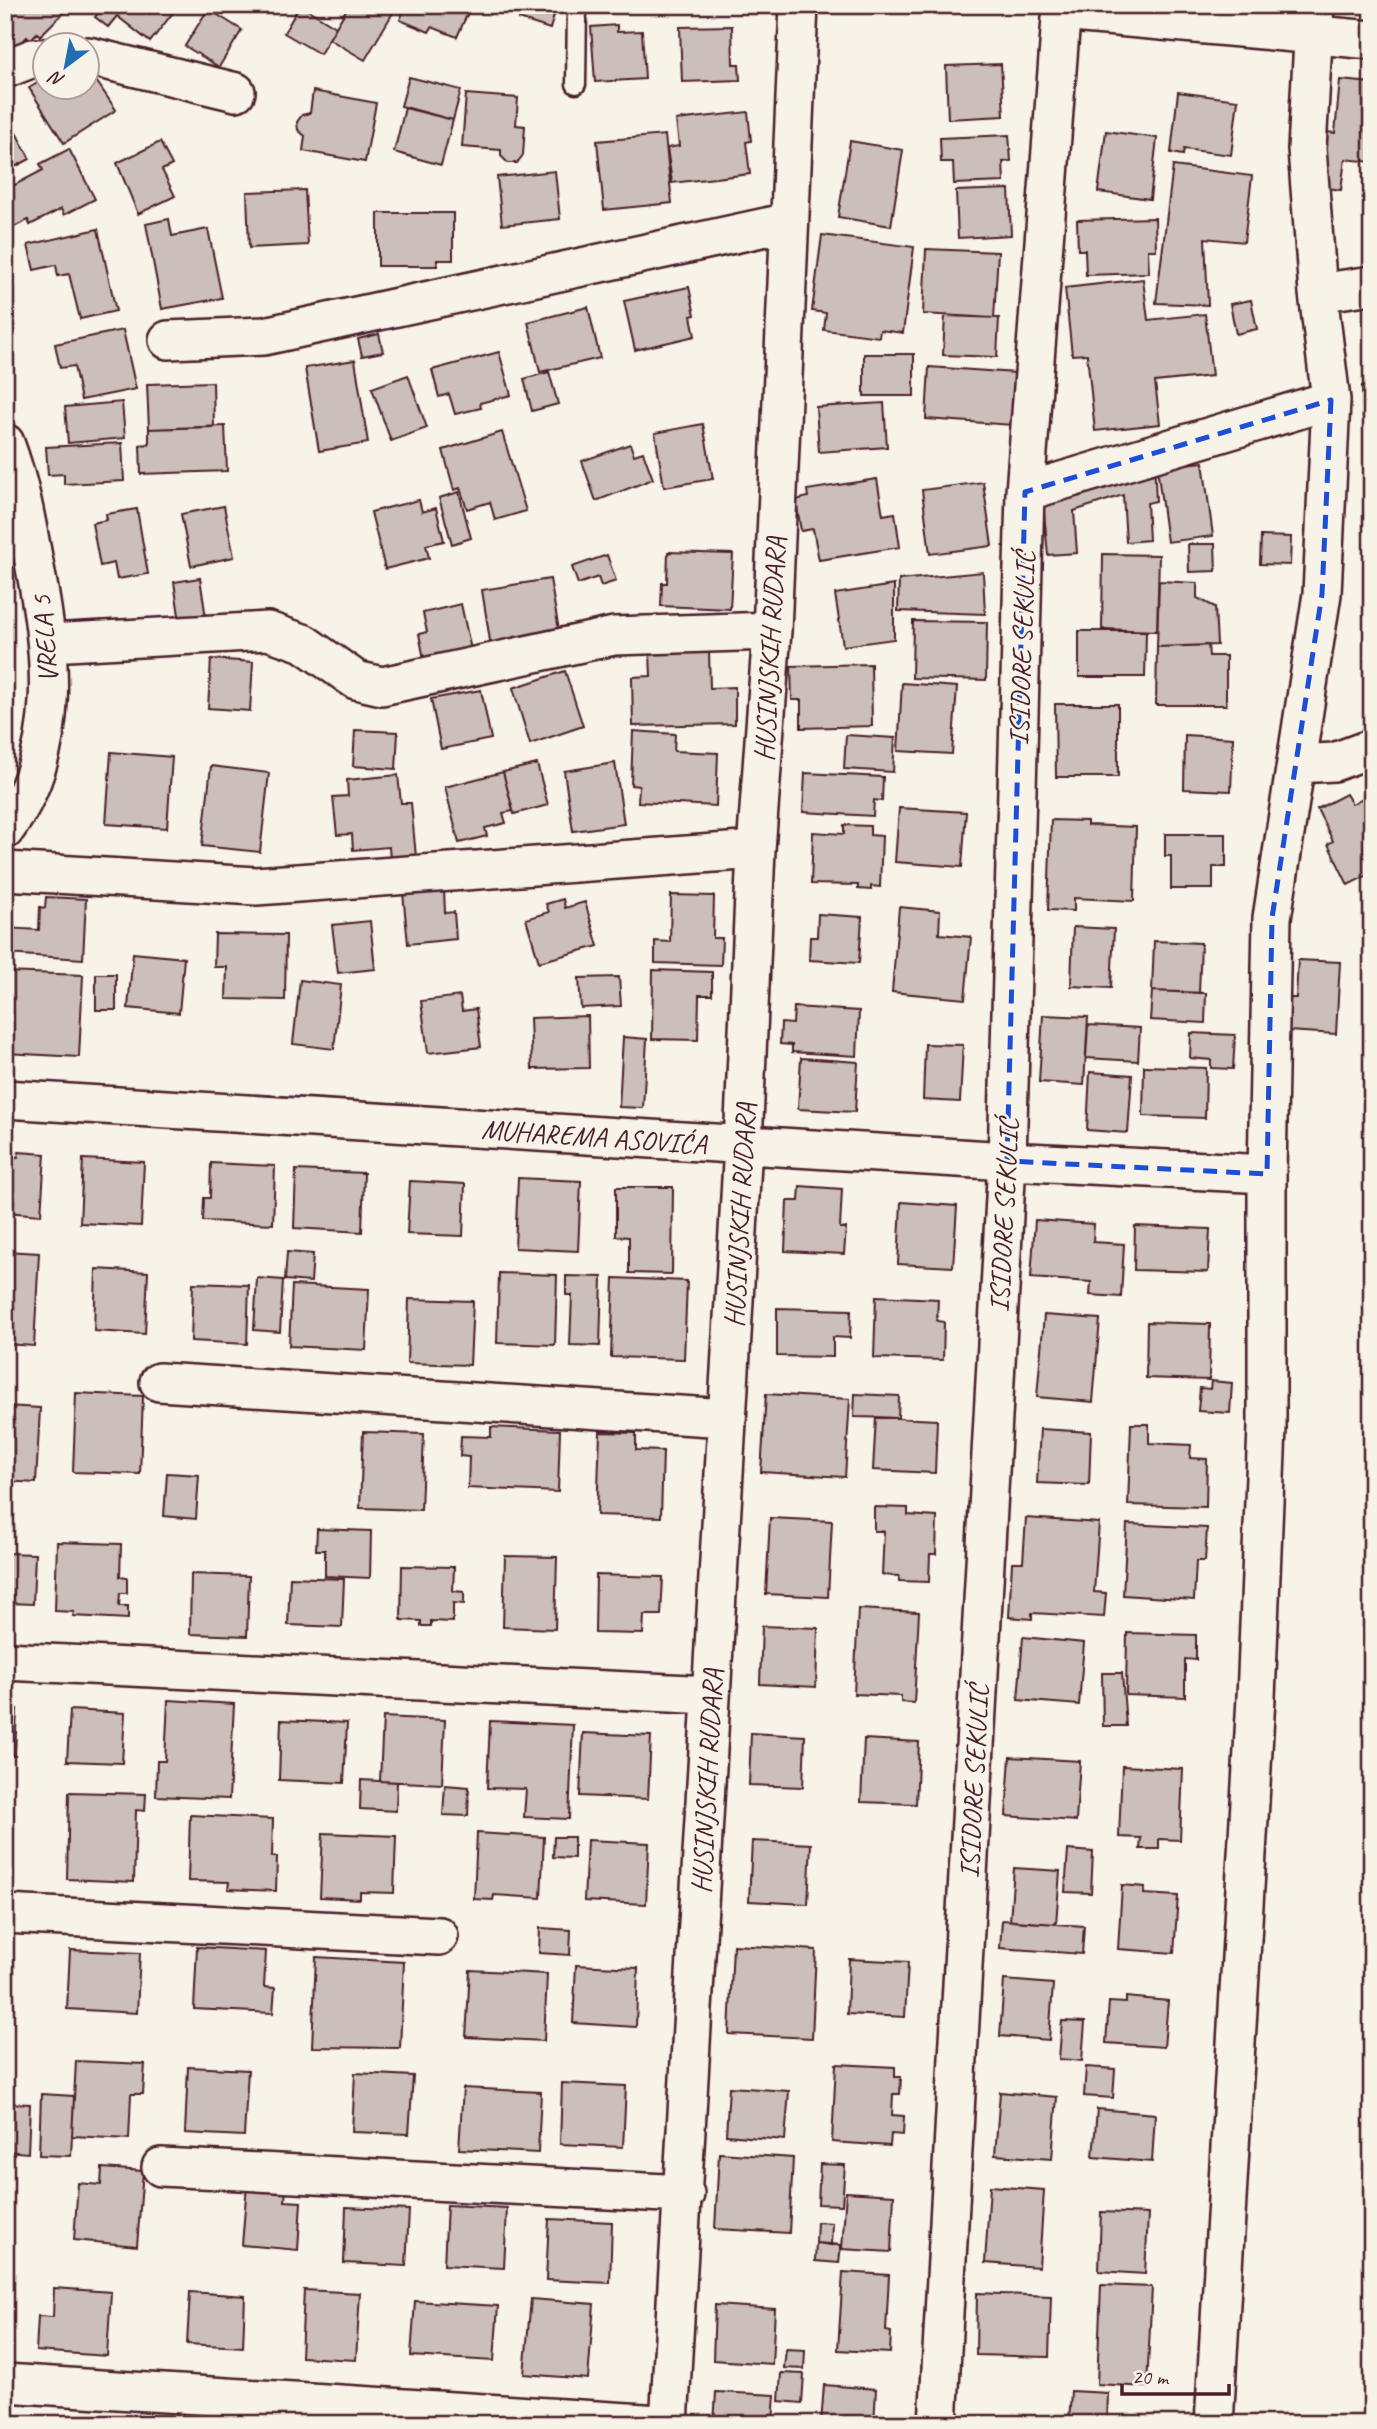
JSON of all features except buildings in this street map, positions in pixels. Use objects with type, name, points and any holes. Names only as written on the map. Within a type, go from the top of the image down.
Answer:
[{"type":"street","name":"HUSINJSKIH RUDARA","points":[[669,2424],[685,2194],[743,1145],[756,850],[772,631],[799,5]]},
{"type":"street","points":[[1062,8],[1314,19],[1372,40]]},
{"type":"street","name":"ISIDORE SEKULIĆ","points":[[938,2424],[1007,1161],[1025,492],[1062,8]]},
{"type":"street","points":[[1214,2424],[1258,1657],[1267,1428],[1267,1174],[1272,918],[1322,594],[1331,400],[1318,293],[1307,149],[1314,19]]},
{"type":"street","points":[[5,69],[32,58]]},
{"type":"street","points":[[102,59],[236,92]]},
{"type":"street","points":[[168,340],[264,336],[789,222]]},
{"type":"street","points":[[1318,293],[1372,285]]},
{"type":"street","points":[[1025,492],[1331,400]]},
{"type":"street","name":"VRELA 5","points":[[5,443],[29,533],[49,643],[47,727],[40,757],[27,794],[5,830]]},
{"type":"street","points":[[49,643],[268,631],[303,643],[356,680],[382,686],[614,636],[772,631]]},
{"type":"street","points":[[1297,764],[1334,762],[1372,748]]},
{"type":"street","points":[[5,871],[256,886],[756,850]]},
{"type":"street","name":"MUHAREMA ASOVIĆA","points":[[5,1099],[1007,1161],[1267,1174]]},
{"type":"street","points":[[159,1382],[727,1418]]},
{"type":"street","points":[[5,1661],[711,1695]]},
{"type":"street","points":[[5,1914],[439,1936]]},
{"type":"street","points":[[161,2167],[685,2194]]},
{"type":"street","points":[[5,2383],[661,2424]]},
{"type":"lane","points":[[576,84],[577,5]]},
{"type":"highlighted area","points":[[1331,400],[1322,594],[1272,918],[1267,1174],[1007,1161],[1025,492]]}]
